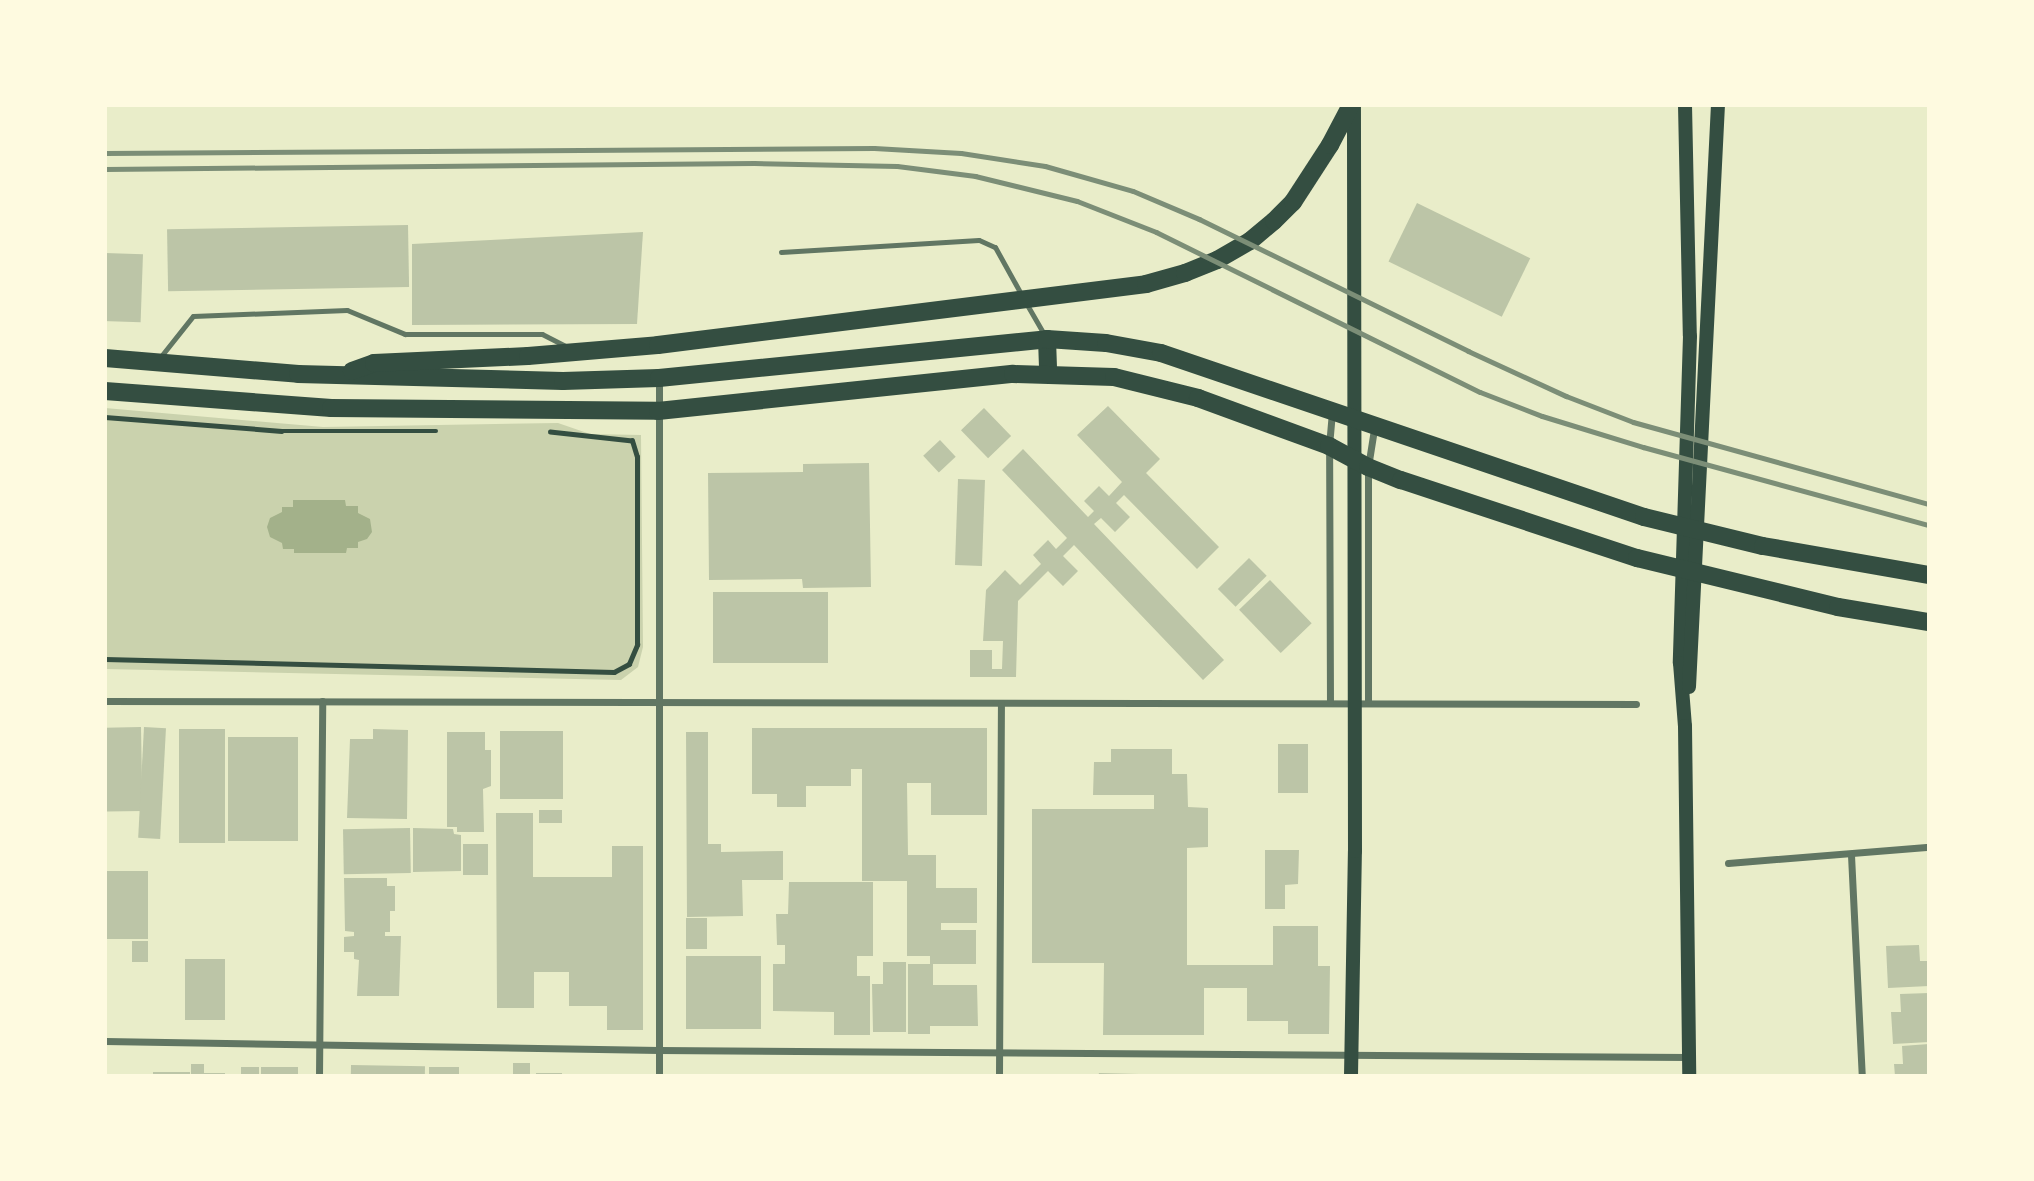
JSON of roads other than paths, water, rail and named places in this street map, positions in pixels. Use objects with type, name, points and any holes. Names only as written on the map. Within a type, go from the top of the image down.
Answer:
[{"type":"main road","points":[[340,376],[374,363],[576,352],[713,337],[1133,286],[1185,274],[1250,241],[1293,202],[1353,105]]},
{"type":"main road","points":[[1351,1076],[1355,851],[1353,105]]},
{"type":"main road","points":[[1685,105],[1690,336],[1680,663],[1685,726],[1689,1076]]},
{"type":"main road","points":[[1685,726],[1691,662],[1718,105]]},
{"type":"main road","points":[[1046,339],[1048,374]]},
{"type":"main road","points":[[105,358],[244,371],[340,376],[563,381],[659,378],[1046,339],[1106,343],[1161,353],[1644,517],[1763,546],[1929,575]]},
{"type":"main road","points":[[105,391],[225,403],[331,408],[658,411],[1013,374],[1114,377],[1198,398],[1329,446],[1368,467],[1637,558],[1760,590],[1881,616],[1929,622]]},
{"type":"street","points":[[659,378],[659,1076]]},
{"type":"street","points":[[1330,703],[1329,446],[1332,411]]},
{"type":"street","points":[[1368,703],[1368,467],[1374,426]]},
{"type":"street","points":[[105,701],[1636,704]]},
{"type":"street","points":[[319,1076],[322,701]]},
{"type":"street","points":[[999,1076],[1001,703]]},
{"type":"street","points":[[1728,863],[1929,847]]},
{"type":"street","points":[[1851,855],[1862,1076]]},
{"type":"street","points":[[105,1041],[659,1050],[1688,1057]]},
{"type":"lane","points":[[781,252],[988,242],[995,247],[1046,339]]},
{"type":"lane","points":[[156,362],[193,316],[346,310],[405,334],[542,334],[576,352]]},
{"type":"railway","points":[[105,153],[874,148],[961,153],[1045,166],[1133,191],[1199,219],[1468,351],[1566,396],[1633,422],[1929,504]]},
{"type":"railway","points":[[105,169],[754,163],[897,166],[975,176],[1077,201],[1156,232],[1480,392],[1542,416],[1643,447],[1929,525]]}]
